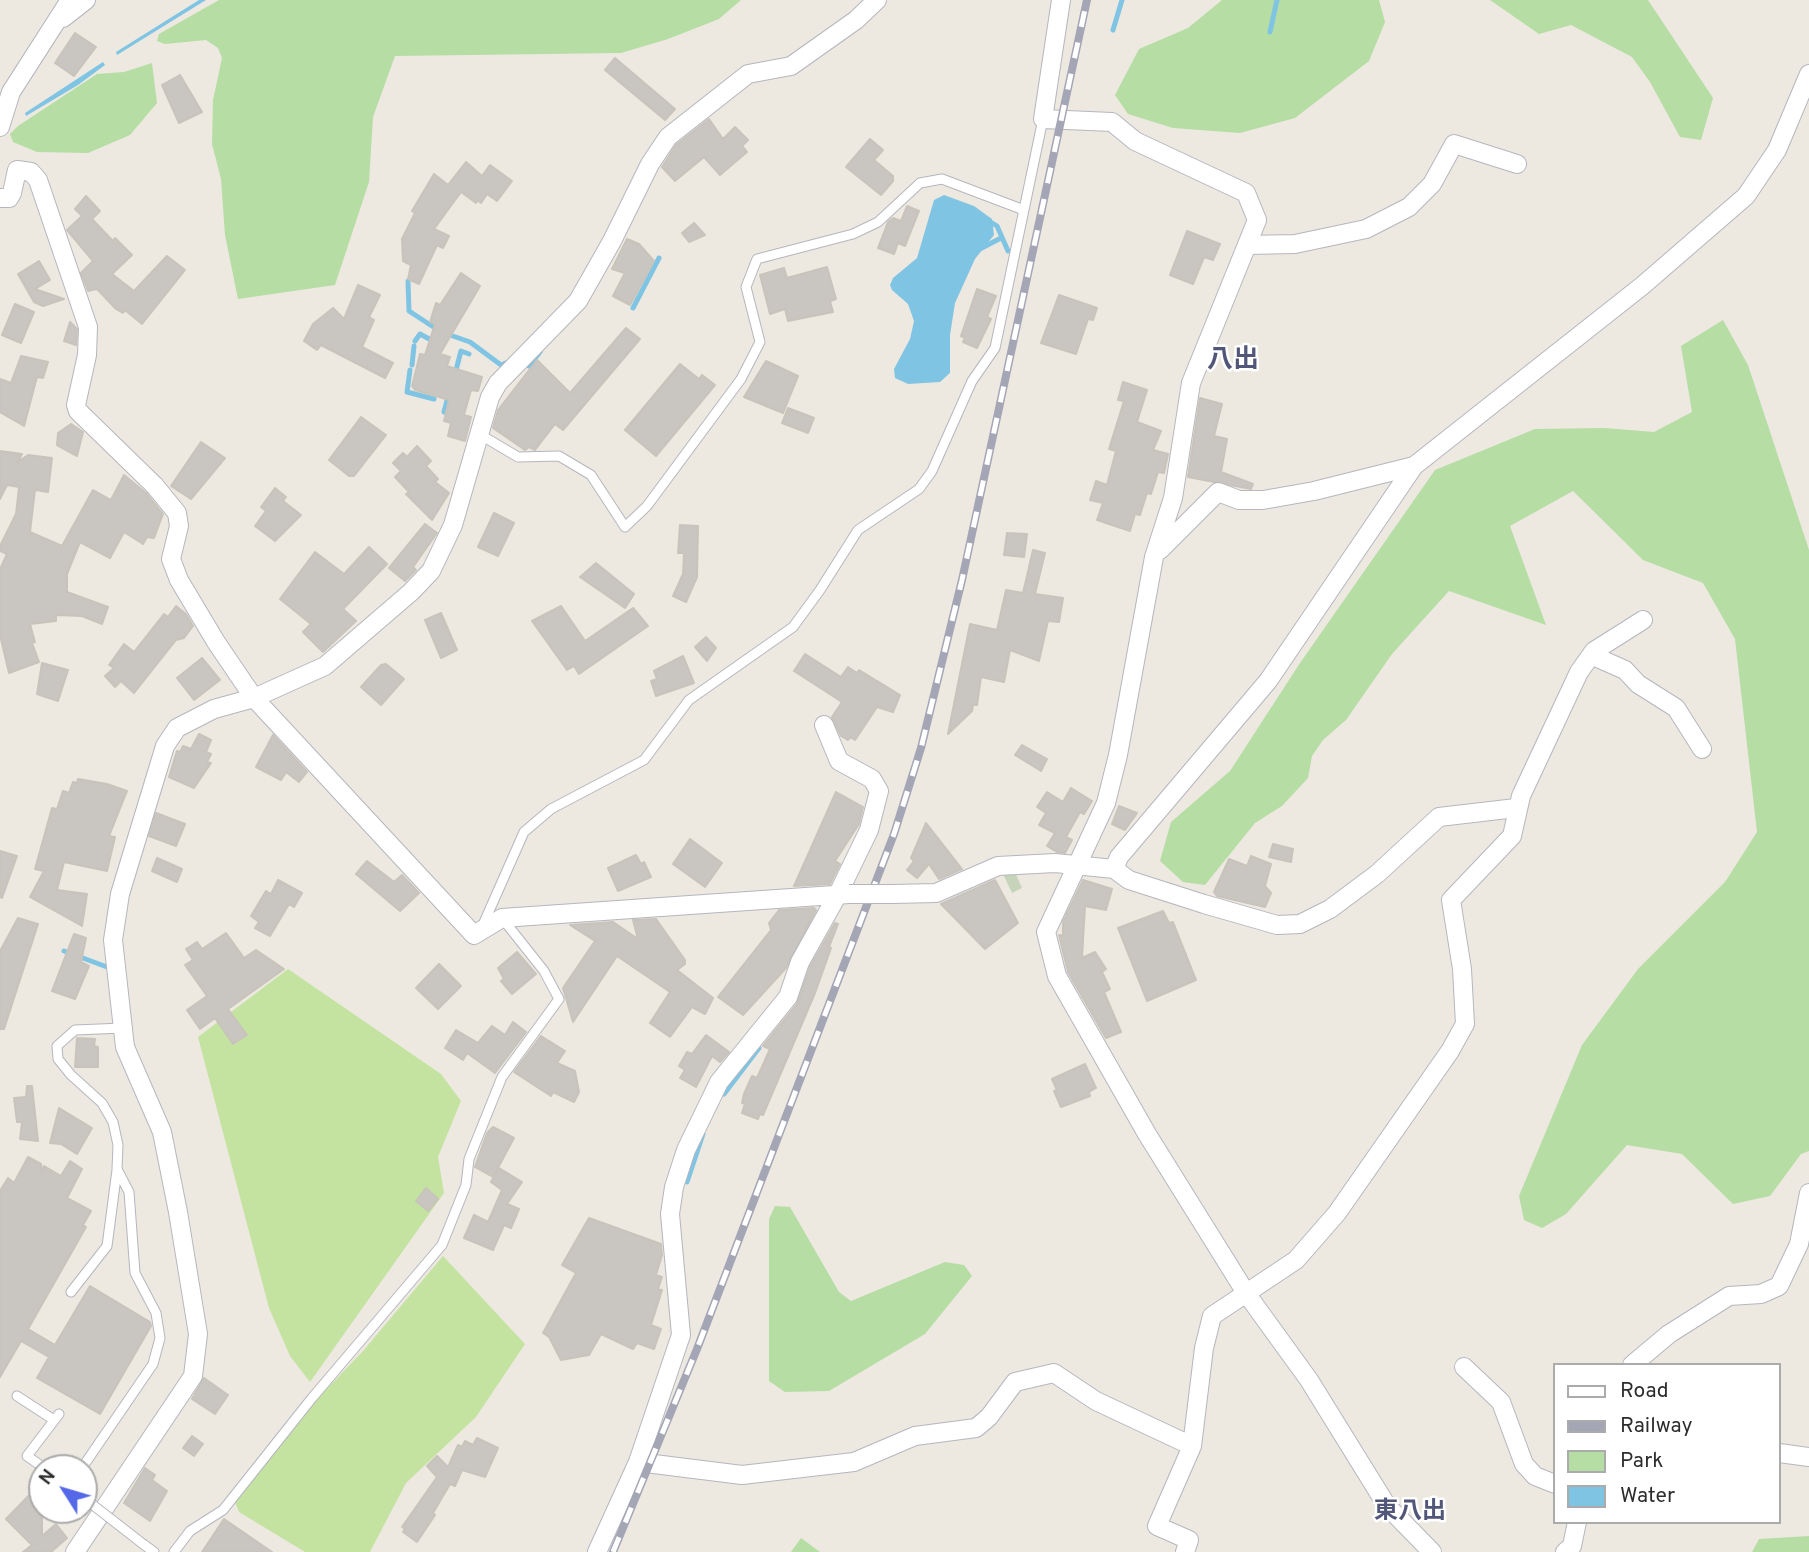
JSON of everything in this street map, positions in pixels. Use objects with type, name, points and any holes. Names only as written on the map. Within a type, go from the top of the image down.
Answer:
[{"type":"street","points":[[0,127],[11,92],[70,0]]},
{"type":"street","points":[[57,21],[86,0]]},
{"type":"street","points":[[75,1552],[193,1376],[198,1334],[162,1132],[125,1047],[113,940],[120,894],[165,746],[177,728],[214,709],[254,698],[325,666],[431,571],[453,526],[484,410],[498,383],[578,301],[667,137],[748,74],[791,66],[856,20],[877,0]]},
{"type":"street","points":[[1061,0],[1043,119],[1112,122],[1135,141],[1245,193],[1257,220],[1191,383],[1173,498],[1154,557],[1118,755],[1106,803],[1046,932],[1057,976],[1147,1134],[1246,1293],[1309,1380],[1387,1506],[1432,1552]]},
{"type":"street","points":[[1114,869],[1119,857],[1268,681],[1414,466],[1642,286],[1746,196],[1777,150],[1809,74]]},
{"type":"street","points":[[1247,245],[1295,244],[1366,229],[1409,207],[1432,184],[1454,144],[1517,164]]},
{"type":"street","points":[[0,198],[9,198],[17,170],[31,172],[38,180],[88,327],[86,355],[76,405],[78,411],[171,503],[179,526],[171,559],[179,580],[254,698],[474,935],[502,918],[844,894],[936,893],[998,866],[1010,864],[1077,865],[1114,869],[1129,880],[1204,904],[1277,925],[1300,924],[1330,909],[1377,874],[1439,817],[1516,808]]},
{"type":"street","points":[[1154,557],[1218,492],[1239,499],[1263,500],[1314,491],[1414,466]]},
{"type":"street","points":[[1185,1552],[1188,1540],[1157,1526],[1192,1446],[1204,1348],[1212,1316],[1296,1260],[1337,1213],[1465,1024],[1462,969],[1451,900],[1512,836],[1516,808],[1553,725],[1591,655],[1643,620]]},
{"type":"street","points":[[1591,655],[1625,670],[1638,684],[1676,708],[1702,748]]},
{"type":"street","points":[[597,1552],[638,1462],[681,1335],[670,1214],[674,1187],[686,1150],[719,1082],[788,997],[800,962],[844,894],[869,830],[879,791],[872,779],[839,761],[824,725]]},
{"type":"street","points":[[1635,1363],[1669,1334],[1729,1296],[1761,1294],[1779,1286],[1799,1244],[1809,1193]]},
{"type":"street","points":[[1464,1367],[1501,1402],[1524,1464],[1535,1476],[1554,1484]]},
{"type":"street","points":[[638,1462],[742,1475],[854,1462],[915,1436],[976,1428],[989,1417],[1015,1382],[1054,1373],[1096,1401],[1192,1446]]},
{"type":"street","points":[[1781,1453],[1809,1457]]},
{"type":"street","points":[[1565,1552],[1572,1546],[1577,1524]]},
{"type":"lane","points":[[480,931],[524,832],[551,810],[644,760],[690,699],[793,627],[858,530],[919,489],[926,480],[972,381],[995,348],[1043,119]]},
{"type":"lane","points":[[479,434],[519,457],[559,456],[591,475],[625,527],[647,506],[741,379],[760,342],[746,287],[758,259],[853,234],[878,222],[920,183],[942,179],[1024,210]]},
{"type":"lane","points":[[174,1552],[190,1531],[223,1510],[312,1398],[442,1245],[466,1185],[469,1159],[502,1077],[559,999],[544,971],[502,918]]},
{"type":"lane","points":[[71,1292],[107,1246],[118,1145],[113,1122],[102,1103],[71,1075],[58,1059],[57,1046],[75,1030],[123,1028]]},
{"type":"lane","points":[[92,1454],[153,1364],[160,1338],[156,1312],[135,1273],[129,1192],[117,1169]]},
{"type":"lane","points":[[17,1396],[56,1416],[28,1456]]},
{"type":"lane","points":[[98,1509],[154,1552]]},
{"type":"green space","points":[[219,0],[741,0],[719,19],[668,39],[621,53],[395,56],[373,117],[369,182],[335,285],[238,299],[225,235],[221,179],[212,144],[213,100],[222,58],[218,48],[206,40],[165,44],[157,41],[159,34]]},
{"type":"green space","points":[[1222,0],[1379,0],[1385,22],[1369,61],[1295,118],[1240,133],[1173,128],[1128,114],[1115,95],[1139,49],[1188,28]]},
{"type":"green space","points":[[1490,0],[1648,0],[1713,98],[1701,140],[1680,137],[1650,82],[1632,57],[1571,25],[1539,34]]},
{"type":"green space","points":[[152,63],[157,103],[130,135],[88,153],[37,152],[13,142],[10,134],[18,126],[97,74],[124,72]]},
{"type":"green space","points":[[1723,320],[1748,365],[1809,550],[1809,1151],[1801,1154],[1770,1196],[1733,1204],[1682,1154],[1627,1145],[1566,1214],[1542,1228],[1524,1220],[1519,1196],[1582,1045],[1638,969],[1725,882],[1757,832],[1735,639],[1703,583],[1643,560],[1573,491],[1510,526],[1546,625],[1449,591],[1392,654],[1346,720],[1323,740],[1312,756],[1308,778],[1282,806],[1255,823],[1205,885],[1183,882],[1160,861],[1171,822],[1230,771],[1300,663],[1435,470],[1535,429],[1604,428],[1654,432],[1692,412],[1681,346]]},
{"type":"green space","points":[[1014,870],[1022,888],[1012,893],[1002,872]]},
{"type":"green space","points":[[288,969],[441,1074],[461,1101],[438,1157],[444,1193],[310,1382],[290,1356],[269,1308],[198,1037]]},
{"type":"green space","points":[[775,1206],[790,1207],[839,1292],[851,1301],[945,1262],[964,1265],[972,1276],[925,1334],[829,1391],[785,1392],[769,1381],[769,1219]]},
{"type":"green space","points":[[443,1256],[525,1344],[476,1417],[406,1483],[370,1552],[305,1552],[239,1512],[235,1502],[319,1397],[363,1351]]},
{"type":"green space","points":[[1809,1536],[1809,1552],[1752,1552],[1759,1539]]},
{"type":"green space","points":[[801,1538],[820,1552],[791,1552]]},
{"type":"water","points":[[199,0],[206,0],[117,55],[116,52]]},
{"type":"water","points":[[103,62],[105,65],[78,85],[26,116],[25,113]]},
{"type":"water","points":[[944,195],[974,206],[992,219],[994,235],[975,259],[955,303],[950,335],[950,373],[940,382],[908,384],[895,378],[894,369],[910,339],[914,321],[908,304],[890,285],[893,278],[917,258],[934,200]]},
{"type":"building","points":[[75,33],[96,47],[74,76],[55,63]]},
{"type":"building","points":[[615,58],[675,109],[665,120],[605,70]]},
{"type":"building","points":[[180,75],[202,112],[179,123],[162,85]]},
{"type":"building","points":[[709,119],[723,139],[735,127],[748,140],[742,146],[747,152],[720,175],[704,157],[675,181],[662,167],[676,145]]},
{"type":"building","points":[[870,139],[883,150],[874,160],[893,176],[893,181],[881,195],[846,167]]},
{"type":"building","points":[[466,162],[482,176],[490,165],[512,181],[497,201],[487,194],[481,203],[478,200],[476,203],[461,192],[434,229],[449,236],[443,248],[437,245],[419,284],[408,279],[411,265],[403,261],[402,239],[415,213],[412,211],[434,174],[448,185]]},
{"type":"building","points":[[86,196],[100,211],[92,219],[113,241],[115,238],[132,255],[112,274],[134,291],[167,256],[185,270],[142,324],[125,310],[123,313],[116,309],[97,289],[88,291],[81,273],[93,261],[67,230],[82,216],[75,209]]},
{"type":"building","points":[[907,206],[919,211],[905,246],[898,243],[894,254],[878,248],[888,222],[893,218],[901,221]]},
{"type":"building","points":[[694,223],[705,235],[689,242],[682,233]]},
{"type":"building","points":[[1187,231],[1220,244],[1213,260],[1204,257],[1193,284],[1170,275]]},
{"type":"building","points":[[627,239],[639,244],[654,261],[630,305],[613,296],[625,273],[612,269]]},
{"type":"building","points":[[39,261],[50,280],[35,289],[64,299],[43,306],[34,302],[18,274]]},
{"type":"building","points":[[827,267],[836,299],[830,301],[833,312],[788,321],[785,309],[770,314],[760,275],[784,268],[787,278]]},
{"type":"building","points":[[461,273],[480,286],[440,354],[450,357],[447,366],[482,377],[478,391],[471,390],[464,415],[471,417],[465,441],[448,436],[451,423],[444,421],[449,400],[415,390],[412,386],[420,354],[425,355],[435,324],[430,322],[436,303],[440,305]]},
{"type":"building","points":[[358,285],[380,295],[369,317],[374,320],[362,347],[393,363],[385,378],[321,345],[317,350],[304,341],[313,324],[333,308],[344,319]]},
{"type":"building","points":[[977,289],[996,296],[987,317],[991,319],[977,348],[963,342],[965,338],[961,336]]},
{"type":"building","points":[[1059,295],[1097,308],[1093,320],[1088,319],[1076,354],[1041,343]]},
{"type":"building","points":[[15,304],[34,312],[21,343],[2,335]]},
{"type":"building","points":[[70,322],[77,329],[76,345],[64,341]]},
{"type":"building","points":[[626,328],[640,339],[563,430],[555,424],[535,450],[529,447],[525,450],[493,428],[498,410],[537,360],[570,393]]},
{"type":"building","points":[[21,356],[48,362],[43,378],[37,377],[24,426],[0,412],[0,379],[11,383]]},
{"type":"building","points":[[766,361],[798,376],[783,413],[744,397]]},
{"type":"building","points":[[680,364],[699,379],[702,375],[715,385],[656,456],[625,430]]},
{"type":"building","points":[[1123,382],[1147,390],[1137,422],[1161,431],[1153,450],[1168,454],[1164,473],[1158,472],[1151,494],[1147,493],[1140,515],[1135,514],[1130,531],[1097,520],[1103,503],[1090,500],[1096,481],[1107,485],[1116,451],[1109,449],[1124,401],[1118,400]]},
{"type":"building","points":[[1200,398],[1222,404],[1214,436],[1227,439],[1221,472],[1253,484],[1251,489],[1188,477]]},
{"type":"building","points":[[788,408],[814,418],[808,433],[782,423]]},
{"type":"building","points":[[361,417],[386,435],[354,476],[349,476],[329,460]]},
{"type":"building","points":[[71,424],[83,432],[77,456],[57,445],[58,433]]},
{"type":"building","points":[[201,442],[225,458],[191,499],[171,486]]},
{"type":"building","points":[[417,446],[431,461],[426,466],[438,479],[435,482],[449,493],[432,520],[406,494],[409,492],[395,477],[401,471],[393,463],[403,453],[407,457]]},
{"type":"building","points":[[0,451],[22,454],[18,462],[28,455],[52,458],[48,492],[35,490],[30,532],[62,546],[93,490],[111,500],[124,475],[147,494],[163,514],[154,538],[147,537],[143,544],[124,532],[110,558],[80,542],[67,574],[67,592],[108,607],[102,624],[82,616],[56,615],[56,621],[30,624],[35,642],[32,643],[39,662],[9,673],[0,635],[0,569],[7,554],[0,551],[0,546],[16,514],[19,487],[7,485],[0,499]]},
{"type":"building","points":[[275,488],[286,497],[283,501],[301,515],[275,541],[255,526],[266,511],[261,507]]},
{"type":"building","points":[[494,513],[514,523],[498,556],[478,547]]},
{"type":"building","points":[[425,524],[437,533],[413,567],[416,570],[405,581],[389,568]]},
{"type":"building","points":[[680,525],[698,526],[697,577],[686,602],[673,596],[683,574],[684,553],[678,553]]},
{"type":"building","points":[[1007,533],[1027,534],[1024,557],[1004,555]]},
{"type":"building","points":[[369,547],[387,564],[343,609],[356,621],[323,652],[303,632],[311,624],[280,599],[315,552],[344,574]]},
{"type":"building","points":[[1033,550],[1045,553],[1035,594],[1063,598],[1059,622],[1048,621],[1039,661],[1010,650],[1004,682],[981,677],[977,705],[973,705],[972,711],[948,734],[970,624],[997,630],[1006,590],[1023,593]]},
{"type":"building","points":[[596,563],[634,594],[625,608],[580,577]]},
{"type":"building","points":[[176,606],[186,614],[193,626],[184,638],[176,640],[134,693],[121,681],[115,687],[105,676],[114,668],[109,665],[124,644],[134,652],[164,614],[168,617]]},
{"type":"building","points":[[561,606],[585,641],[633,608],[648,626],[579,674],[574,666],[567,670],[532,621]]},
{"type":"building","points":[[441,613],[457,650],[441,658],[425,620]]},
{"type":"building","points":[[706,637],[716,648],[707,661],[695,647]]},
{"type":"building","points":[[805,654],[841,677],[848,667],[857,673],[859,670],[900,695],[893,712],[877,707],[855,740],[841,736],[832,717],[842,702],[794,671]]},
{"type":"building","points":[[683,656],[694,683],[656,696],[651,681],[657,679],[654,671]]},
{"type":"building","points":[[202,658],[220,680],[194,700],[177,678]]},
{"type":"building","points":[[42,663],[68,670],[58,701],[37,694]]},
{"type":"building","points":[[386,664],[404,679],[381,705],[361,687],[381,665]]},
{"type":"building","points":[[199,734],[211,740],[206,752],[211,754],[207,762],[211,763],[194,788],[169,777],[177,751],[180,752],[183,746],[191,749]]},
{"type":"building","points":[[273,735],[307,772],[299,782],[286,772],[281,780],[256,767]]},
{"type":"building","points":[[1022,745],[1047,759],[1041,771],[1015,755]]},
{"type":"building","points":[[78,779],[127,791],[109,836],[115,837],[107,871],[64,862],[57,890],[87,894],[82,926],[30,897],[44,871],[35,869],[52,808],[57,809],[63,791],[69,793],[73,782],[77,783]]},
{"type":"building","points":[[1071,788],[1092,801],[1084,814],[1080,812],[1066,837],[1072,840],[1065,853],[1057,852],[1047,846],[1055,833],[1039,825],[1046,813],[1037,807],[1047,792],[1063,802]]},
{"type":"building","points":[[836,792],[863,807],[859,824],[835,861],[840,864],[830,884],[794,886]]},
{"type":"building","points":[[1119,806],[1137,813],[1125,830],[1112,824]]},
{"type":"building","points":[[156,813],[185,824],[176,846],[149,836]]},
{"type":"building","points":[[926,823],[962,869],[939,879],[929,864],[917,878],[907,870],[914,861],[911,858]]},
{"type":"building","points":[[690,839],[722,863],[705,887],[673,864]]},
{"type":"building","points":[[1273,844],[1293,849],[1291,862],[1269,857]]},
{"type":"building","points":[[0,851],[17,856],[2,898],[0,897]]},
{"type":"building","points":[[636,855],[641,864],[644,862],[651,877],[618,891],[608,868]]},
{"type":"building","points":[[1251,856],[1271,864],[1265,886],[1271,893],[1265,907],[1217,896],[1214,892],[1229,859],[1247,866]]},
{"type":"building","points":[[157,858],[182,869],[177,882],[152,871]]},
{"type":"building","points":[[367,861],[394,882],[402,875],[419,893],[400,911],[356,874]]},
{"type":"building","points":[[278,880],[302,893],[294,907],[289,904],[270,936],[255,928],[259,922],[251,916],[266,891],[271,894]]},
{"type":"building","points":[[995,880],[1018,923],[985,949],[941,904]]},
{"type":"building","points":[[1083,880],[1112,889],[1106,910],[1085,906],[1082,958],[1095,952],[1106,969],[1102,972],[1110,989],[1104,992],[1121,1032],[1106,1038],[1068,972],[1059,935],[1063,936],[1063,922]]},
{"type":"building","points":[[779,910],[816,910],[786,968],[743,1015],[718,997],[771,930],[769,923]]},
{"type":"building","points":[[1163,911],[1169,923],[1173,922],[1196,980],[1147,1001],[1118,928]]},
{"type":"building","points":[[18,918],[38,924],[4,1029],[0,1029],[0,951]]},
{"type":"building","points":[[656,919],[685,960],[685,964],[677,970],[713,998],[705,1014],[692,1007],[670,1037],[650,1023],[670,992],[617,956],[573,1022],[563,988],[595,941],[570,925],[613,922],[638,939],[633,920]]},
{"type":"building","points":[[835,923],[838,924],[815,993],[763,1115],[760,1114],[758,1119],[742,1113],[744,1094],[752,1076],[757,1078],[770,1049],[763,1046],[797,1004],[810,967]]},
{"type":"building","points":[[226,933],[244,958],[256,950],[284,969],[228,1009],[247,1035],[233,1044],[215,1018],[200,1029],[187,1010],[207,996],[185,965],[193,960],[186,949],[197,942],[202,949]]},
{"type":"building","points":[[74,934],[86,938],[81,962],[89,966],[75,999],[52,991]]},
{"type":"building","points":[[517,952],[536,974],[512,994],[501,981],[504,979],[498,968]]},
{"type":"building","points":[[439,964],[461,986],[438,1009],[416,988]]},
{"type":"building","points":[[513,1022],[526,1032],[495,1073],[467,1053],[463,1060],[445,1048],[456,1030],[478,1043],[492,1026],[505,1035]]},
{"type":"building","points":[[706,1035],[729,1052],[720,1062],[712,1056],[696,1087],[680,1078],[685,1070],[679,1066],[687,1052],[692,1054]]},
{"type":"building","points":[[541,1036],[565,1051],[557,1063],[575,1071],[579,1092],[574,1102],[553,1092],[551,1096],[514,1072]]},
{"type":"building","points":[[77,1038],[95,1039],[94,1046],[98,1047],[98,1067],[75,1067]]},
{"type":"building","points":[[1085,1064],[1096,1088],[1089,1092],[1090,1096],[1061,1107],[1052,1079]]},
{"type":"building","points":[[27,1086],[32,1086],[38,1141],[20,1139],[22,1122],[17,1122],[14,1098],[26,1097]]},
{"type":"building","points":[[59,1108],[92,1128],[77,1154],[61,1144],[50,1143]]},
{"type":"building","points":[[493,1127],[514,1138],[493,1177],[475,1167],[487,1133]]},
{"type":"building","points":[[28,1157],[41,1164],[42,1173],[44,1166],[61,1176],[70,1161],[82,1169],[67,1198],[91,1211],[83,1225],[86,1227],[28,1329],[55,1345],[90,1286],[150,1322],[151,1326],[100,1414],[37,1378],[49,1357],[21,1341],[0,1377],[0,1191],[8,1178],[14,1183]]},
{"type":"building","points":[[499,1168],[522,1182],[507,1204],[519,1209],[511,1228],[504,1225],[493,1250],[464,1238],[474,1215],[488,1222],[502,1190],[491,1182]]},
{"type":"building","points":[[426,1188],[438,1199],[428,1211],[416,1201]]},
{"type":"building","points":[[589,1218],[661,1244],[662,1255],[656,1275],[662,1277],[658,1289],[662,1290],[651,1325],[661,1329],[654,1349],[637,1343],[633,1349],[601,1334],[589,1355],[561,1360],[549,1337],[543,1333],[576,1273],[562,1265]]},
{"type":"building","points":[[204,1378],[228,1395],[215,1414],[192,1399]]},
{"type":"building","points":[[192,1436],[203,1444],[194,1456],[183,1448]]},
{"type":"building","points":[[477,1438],[498,1448],[485,1477],[462,1470],[455,1486],[450,1484],[433,1513],[435,1515],[417,1542],[403,1532],[405,1529],[402,1527],[437,1477],[427,1466],[437,1456],[448,1467],[458,1445],[462,1447],[465,1441],[473,1445]]},
{"type":"building","points":[[145,1468],[155,1475],[152,1480],[167,1491],[150,1521],[124,1503]]},
{"type":"building","points":[[28,1496],[28,1524],[42,1524],[42,1536],[56,1524],[67,1538],[51,1552],[23,1552],[32,1545],[6,1519]]},
{"type":"building","points":[[224,1519],[272,1552],[202,1552]]},
{"type":"waterway","points":[[1113,30],[1122,0]]},
{"type":"waterway","points":[[1270,32],[1277,0]]},
{"type":"waterway","points":[[989,221],[997,226],[1008,251]]},
{"type":"waterway","points":[[976,251],[1001,238]]},
{"type":"waterway","points":[[633,308],[659,258]]},
{"type":"waterway","points":[[408,281],[409,311],[438,330]]},
{"type":"waterway","points":[[415,341],[420,334],[433,341]]},
{"type":"waterway","points":[[447,334],[470,342],[501,365],[508,362]]},
{"type":"waterway","points":[[412,365],[414,346]]},
{"type":"waterway","points":[[455,374],[461,351],[469,354]]},
{"type":"waterway","points":[[529,366],[540,352]]},
{"type":"waterway","points":[[410,370],[407,392],[434,399]]},
{"type":"waterway","points":[[444,412],[449,393]]},
{"type":"waterway","points":[[64,951],[107,967]]},
{"type":"waterway","points":[[724,1094],[759,1048]]},
{"type":"waterway","points":[[687,1182],[703,1134]]},
{"type":"railway","points":[[613,1552],[697,1349],[894,834],[921,748],[962,580],[1087,0]]},
{"type":"district","name":"八出","points":[[1233,362]]},
{"type":"district","name":"東八出","points":[[1410,1513]]}]
